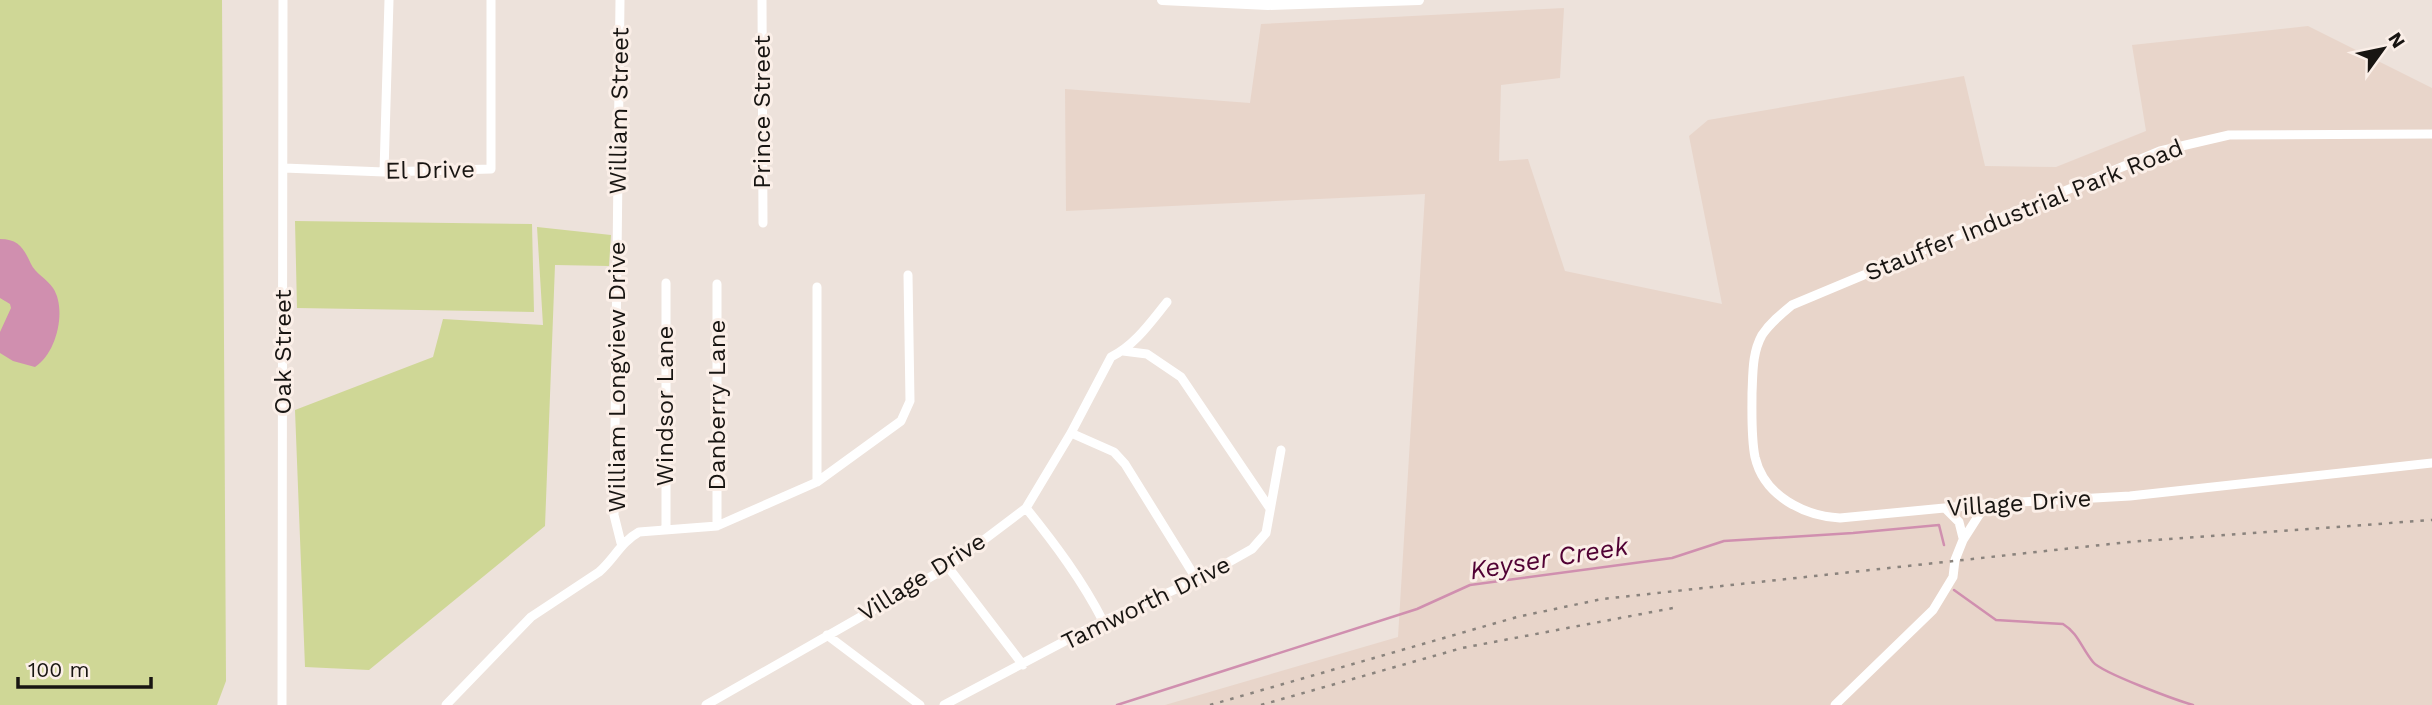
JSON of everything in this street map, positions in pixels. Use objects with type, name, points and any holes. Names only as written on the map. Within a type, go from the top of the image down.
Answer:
[{"type":"main road","points":[[1162,0],[1268,5],[1419,0]]},
{"type":"street","name":"Oak Street","points":[[282,705],[283,0]]},
{"type":"street","points":[[384,172],[389,0]]},
{"type":"street","name":"El Drive","points":[[284,169],[384,172],[491,169],[491,0]]},
{"type":"street","name":"William Street","points":[[618,221],[620,0]]},
{"type":"street","name":"Prince Street","points":[[762,0],[763,223]]},
{"type":"street","name":"Stauffer Industrial Park Road","points":[[1761,337],[1773,321],[1792,305],[2160,150],[2229,135],[2432,134]]},
{"type":"street","name":"William Longview Drive","points":[[446,705],[531,617],[598,572],[621,543],[614,515],[618,221]]},
{"type":"street","points":[[621,543],[639,532],[717,526],[817,481],[901,421],[910,401],[908,275]]},
{"type":"street","name":"Windsor Lane","points":[[666,282],[666,530]]},
{"type":"street","name":"Danberry Lane","points":[[717,284],[717,526]]},
{"type":"street","points":[[817,287],[817,481]]},
{"type":"street","name":"Village Drive","points":[[706,705],[948,567],[1026,508],[1071,433],[1111,357],[1123,351],[1143,332],[1167,302]]},
{"type":"street","name":"Village Drive","points":[[1761,337],[1754,358],[1752,407],[1755,458],[1763,475],[1781,498],[1807,513],[1824,517],[2130,496],[2432,463]]},
{"type":"street","points":[[1123,351],[1147,354],[1181,377],[1269,507]]},
{"type":"street","points":[[1071,433],[1114,452],[1125,464],[1197,580]]},
{"type":"street","name":"Tamworth Drive","points":[[944,705],[1103,621],[1197,580],[1252,549],[1266,533],[1281,450]]},
{"type":"street","points":[[1835,705],[1933,610],[1952,577],[1955,560],[1964,540],[1986,505]]},
{"type":"street","points":[[1026,508],[1058,548],[1090,595],[1103,621]]},
{"type":"street","points":[[1945,508],[1959,522],[1964,540]]},
{"type":"street","points":[[948,567],[1023,665]]},
{"type":"street","points":[[827,635],[920,705]]},
{"type":"shaded area","points":[[1564,8],[1560,78],[1501,85],[1499,161],[1528,159],[1565,271],[1722,304],[1689,136],[1708,120],[1964,76],[1985,166],[2056,167],[2146,131],[2132,45],[2308,26],[2432,88],[2432,705],[1165,705],[1398,637],[1425,194],[1066,211],[1065,89],[1250,103],[1261,24]]},
{"type":"shaded area","points":[[0,239],[20,246],[57,297],[59,319],[54,341],[49,352],[35,367],[13,361],[0,353],[0,332],[11,308],[10,304],[0,298]]},
{"type":"green space","points":[[0,0],[222,0],[226,681],[217,705],[0,705]]},
{"type":"green space","points":[[295,221],[532,224],[534,312],[297,308]]},
{"type":"green space","points":[[537,227],[611,235],[609,266],[555,265],[545,526],[369,670],[305,667],[295,410],[433,357],[443,319],[543,325]]},
{"type":"waterway","name":"Keyser Creek","points":[[1117,705],[1417,609],[1470,585],[1672,558],[1724,541],[1939,525],[1944,545]]},
{"type":"waterway","name":"Keyser Creek","points":[[1954,590],[1996,620],[2063,624],[2099,667],[2140,686],[2193,705]]},
{"type":"railway","points":[[1210,705],[1517,617],[1602,599],[2129,542],[2432,520]]},
{"type":"railway","points":[[1261,705],[1462,648],[1673,608]]}]
